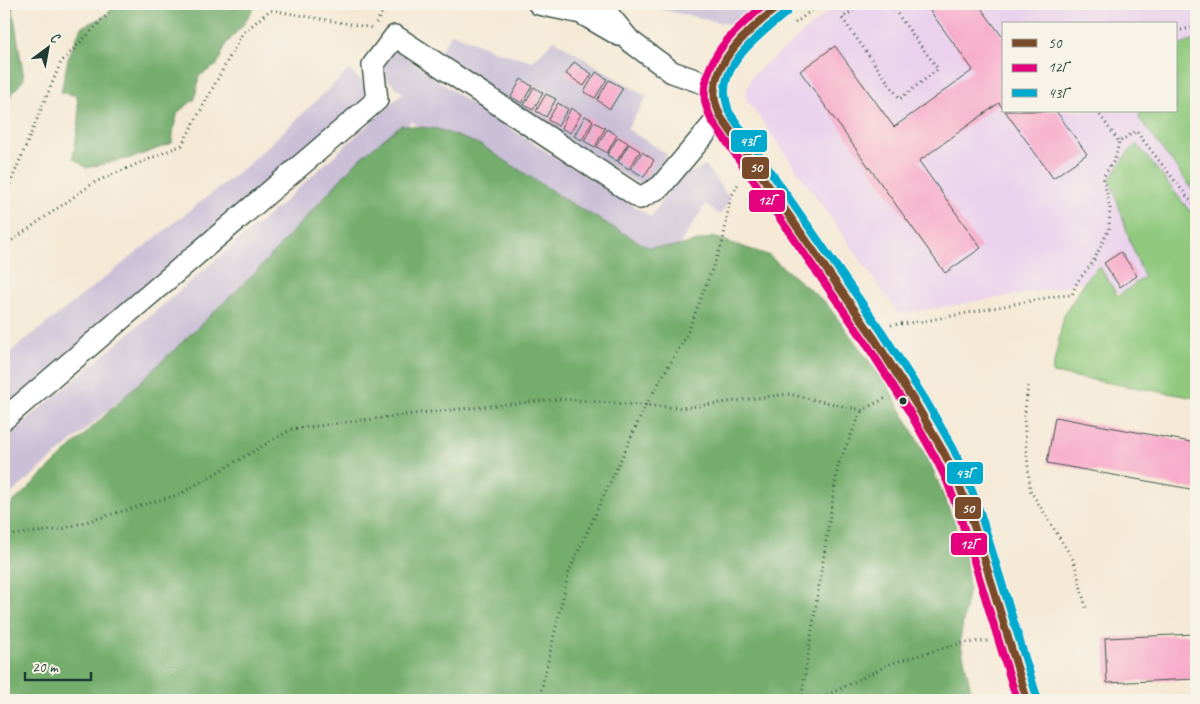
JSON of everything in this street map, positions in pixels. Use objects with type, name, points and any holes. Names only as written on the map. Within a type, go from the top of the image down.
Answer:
[{"type":"street","points":[[539,4],[581,13],[630,41],[672,72],[718,78]]},
{"type":"street","points":[[600,4],[630,41]]},
{"type":"street","points":[[781,4],[750,30],[730,52],[718,78],[715,101],[720,116],[872,334],[926,420],[956,478],[971,518],[1027,700]]},
{"type":"street","points":[[4,419],[377,100],[373,65],[395,36],[640,198],[660,187],[720,116]]},
{"type":"path","points":[[4,26],[6,4]]},
{"type":"path","points":[[4,198],[61,62],[110,12],[113,4]]},
{"type":"path","points":[[4,246],[95,182],[182,145],[242,34],[270,10],[373,29],[387,4]]},
{"type":"path","points":[[862,4],[842,18],[900,100],[938,69],[890,4]]},
{"type":"path","points":[[1178,31],[1196,27]]},
{"type":"path","points":[[1098,112],[1119,142]]},
{"type":"path","points":[[872,334],[891,325],[1056,296],[1072,295],[1077,282],[1093,262],[1109,229],[1110,207],[1104,177],[1115,159],[1119,142],[1136,131],[1196,208]]},
{"type":"path","points":[[539,700],[569,571],[646,405],[687,334],[723,240],[730,200],[751,160]]},
{"type":"path","points":[[1028,386],[1024,419],[1030,490],[1074,561],[1086,608]]},
{"type":"path","points":[[4,536],[62,529],[180,494],[292,429],[559,399],[682,408],[788,394],[862,410],[907,388]]},
{"type":"path","points":[[801,700],[838,465],[862,410]]},
{"type":"path","points":[[818,700],[892,663],[961,643],[1009,639]]},
{"type":"shaded area","points":[[636,4],[761,4],[732,25]]},
{"type":"shaded area","points":[[837,4],[1196,4],[1196,314],[1077,282],[1065,287],[899,314],[745,97],[751,77]]},
{"type":"shaded area","points":[[452,33],[498,52],[533,61],[554,40],[647,97],[627,129],[667,154],[646,188],[436,57]]},
{"type":"shaded area","points":[[395,49],[471,104],[651,217],[678,178],[706,166],[730,199],[720,215],[706,204],[661,272],[577,231],[411,121],[329,216],[238,298],[4,500],[4,441],[276,209],[403,93],[379,72]]},
{"type":"shaded area","points":[[349,70],[372,91],[4,410],[4,357],[249,164]]},
{"type":"green space","points":[[4,4],[12,4],[24,79],[4,104]]},
{"type":"green space","points":[[115,4],[256,4],[243,25],[226,44],[217,65],[199,76],[195,99],[178,112],[172,143],[135,157],[86,168],[73,158],[79,119],[77,96],[61,92],[68,59],[81,27],[107,15]]},
{"type":"green space","points":[[1196,39],[1196,194],[1139,118],[1140,112],[1178,112],[1178,46]]},
{"type":"green space","points":[[401,125],[438,129],[481,145],[569,202],[648,247],[674,247],[713,237],[768,255],[826,303],[887,385],[931,465],[964,546],[969,587],[960,640],[973,700],[4,700],[4,511],[256,272],[360,158]]},
{"type":"green space","points":[[1137,144],[1196,219],[1196,398],[1052,373],[1064,315],[1087,278],[1099,266],[1118,296],[1144,277],[1110,179],[1128,152]]},
{"type":"building","points":[[925,4],[978,4],[1002,36],[1002,107],[999,103],[919,161],[981,248],[945,273],[800,71],[835,46],[894,127],[973,70]]},
{"type":"building","points":[[574,62],[592,74],[584,86],[566,74]]},
{"type":"building","points":[[596,72],[607,79],[595,98],[584,92]]},
{"type":"building","points":[[521,79],[532,86],[522,103],[511,97]]},
{"type":"building","points":[[609,80],[623,88],[610,109],[597,100]]},
{"type":"building","points":[[534,87],[543,93],[533,110],[524,105]]},
{"type":"building","points":[[546,94],[556,99],[546,117],[536,111]]},
{"type":"building","points":[[558,103],[568,109],[558,126],[548,120]]},
{"type":"building","points":[[571,108],[581,114],[570,133],[561,128]]},
{"type":"building","points":[[1006,112],[1057,112],[1087,154],[1053,178]]},
{"type":"building","points":[[585,116],[593,120],[582,140],[574,136]]},
{"type":"building","points":[[594,122],[605,128],[595,147],[584,141]]},
{"type":"building","points":[[607,129],[617,135],[607,153],[597,147]]},
{"type":"building","points":[[618,137],[628,143],[617,161],[607,155]]},
{"type":"building","points":[[629,144],[640,151],[629,169],[618,162]]},
{"type":"building","points":[[642,152],[654,160],[644,177],[631,169]]},
{"type":"building","points":[[1121,252],[1137,276],[1120,287],[1104,263]]},
{"type":"building","points":[[1055,417],[1196,443],[1196,490],[1047,463]]},
{"type":"building","points":[[1196,634],[1196,679],[1107,683],[1105,638]]},
{"type":"transit line","name":"12Г","points":[[766,4],[732,34],[715,58],[705,86],[707,108],[711,119],[866,343],[909,411],[935,457],[947,481],[961,519],[1017,700]]},
{"type":"transit line","name":"50","points":[[781,4],[746,34],[726,59],[719,72],[715,86],[715,101],[720,116],[874,338],[944,453],[956,477],[971,516],[1027,700]]},
{"type":"transit line","name":"43Г","points":[[787,12],[748,46],[732,66],[725,89],[725,98],[729,112],[882,332],[926,401],[953,448],[980,512],[1037,697]]}]
